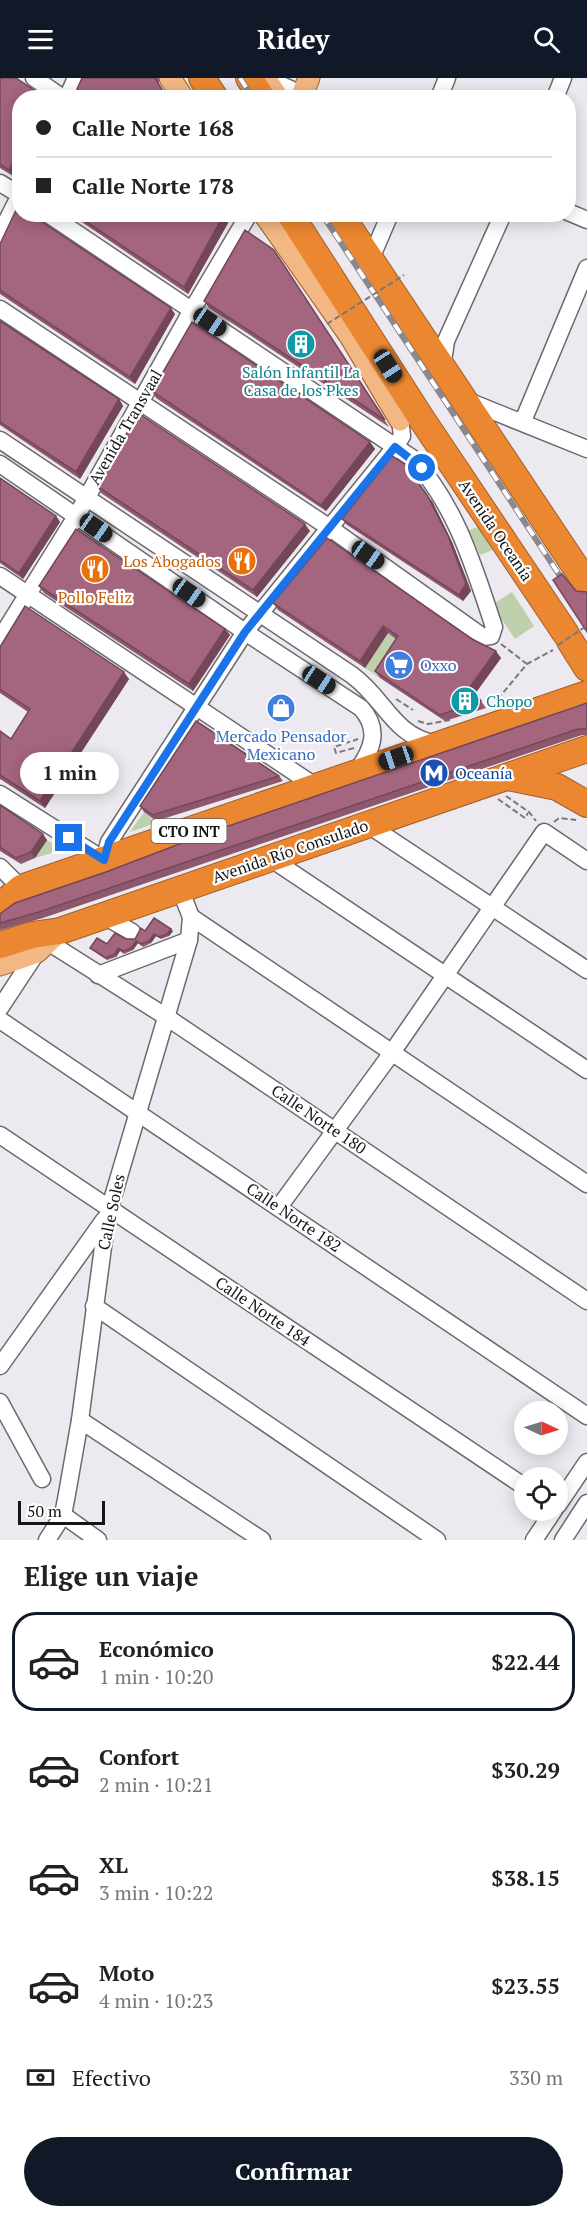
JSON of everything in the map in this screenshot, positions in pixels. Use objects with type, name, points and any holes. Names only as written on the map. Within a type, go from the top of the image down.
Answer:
[{"type":"highway","name":"Avenida Oceanía","points":[[295,222],[566,640],[587,668]]},
{"type":"highway","points":[[345,222],[460,398],[587,584]]},
{"type":"highway","points":[[350,336],[400,385]]},
{"type":"highway","name":"CTO INT","points":[[0,906],[10,889],[104,860],[587,694]]},
{"type":"highway","name":"Avenida Río Consulado","points":[[48,942],[104,916],[367,824],[502,788],[587,749]]},
{"type":"highway","points":[[502,788],[557,787],[582,812]]},
{"type":"highway","points":[[0,945],[32,935],[48,942]]},
{"type":"main road","points":[[254,222],[350,336],[400,420]]},
{"type":"main road","points":[[358,222],[408,306],[418,334]]},
{"type":"main road","name":"Avenida Río Consulado","points":[[0,964],[48,942]]},
{"type":"street","points":[[34,78],[53,90]]},
{"type":"street","points":[[266,78],[300,90]]},
{"type":"street","points":[[0,234],[12,211]]},
{"type":"street","points":[[0,309],[330,528],[483,637],[491,636],[494,627],[467,545],[432,479],[412,458],[60,222]]},
{"type":"street","name":"Avenida Transvaal","points":[[0,639],[29,596],[77,515],[192,310],[245,222]]},
{"type":"street","points":[[375,249],[387,222]]},
{"type":"street","points":[[442,369],[446,340],[499,222]]},
{"type":"street","points":[[522,421],[587,268]]},
{"type":"street","points":[[460,398],[587,448]]},
{"type":"street","points":[[0,794],[104,860],[109,842],[245,632],[395,447],[402,436],[400,420]]},
{"type":"street","points":[[0,440],[362,683],[380,700],[397,725],[411,736],[436,744]]},
{"type":"street","points":[[0,464],[245,632],[356,704],[366,713],[373,732],[370,752],[356,772]]},
{"type":"street","points":[[0,576],[194,708],[315,786]]},
{"type":"street","points":[[367,824],[587,970]]},
{"type":"street","points":[[279,1207],[391,1054],[544,832],[587,861]]},
{"type":"street","points":[[270,858],[587,1070]]},
{"type":"street","points":[[0,867],[10,889]]},
{"type":"street","name":"Calle Soles","points":[[47,1540],[63,1515],[80,1420],[108,1212],[189,940],[191,917],[180,889]]},
{"type":"street","points":[[104,916],[132,932]]},
{"type":"street","points":[[191,917],[587,1184]]},
{"type":"street","points":[[98,975],[155,948],[189,940]]},
{"type":"street","points":[[0,1008],[48,942]]},
{"type":"street","name":"Calle Norte 180","points":[[48,942],[165,1016],[587,1301]]},
{"type":"street","name":"Calle Norte 182","points":[[0,1020],[587,1416]]},
{"type":"street","name":"Calle Norte 184","points":[[0,1135],[108,1212],[514,1480]]},
{"type":"street","points":[[0,1366],[108,1212]]},
{"type":"street","points":[[94,1306],[437,1540]]},
{"type":"street","points":[[0,1402],[42,1479]]},
{"type":"street","points":[[80,1420],[261,1540]]},
{"type":"street","points":[[568,1490],[587,1462]]},
{"type":"street","points":[[563,1540],[587,1503]]},
{"type":"street","points":[[63,1515],[98,1540]]},
{"type":"street","points":[[534,1540],[547,1521]]},
{"type":"path","points":[[327,324],[404,275]]},
{"type":"path","points":[[491,636],[527,664]]},
{"type":"path","points":[[491,708],[527,664],[566,640]]},
{"type":"path","points":[[397,700],[413,710]]},
{"type":"path","points":[[397,725],[403,718],[428,724],[452,720]]},
{"type":"path","points":[[362,745],[336,753],[334,747],[373,732]]},
{"type":"path","points":[[502,788],[504,795],[529,812],[544,832],[559,818],[582,812]]},
{"type":"path","points":[[502,788],[525,818],[529,812]]},
{"type":"green space","points":[[478,527],[493,550],[480,555],[469,530]]},
{"type":"green space","points":[[512,592],[534,626],[515,639],[492,605]]},
{"type":"green space","points":[[388,633],[403,643],[380,678],[365,668]]},
{"type":"green space","points":[[144,812],[156,823],[130,832]]},
{"type":"green space","points":[[47,840],[62,850],[35,858]]},
{"type":"building","points":[[0,78],[16,78],[34,90],[12,90],[12,164],[9,170],[0,164]]},
{"type":"building","points":[[82,78],[155,78],[162,90],[78,90]]},
{"type":"building","points":[[12,219],[12,222],[42,222],[171,308],[130,377],[0,290],[0,244]]},
{"type":"building","points":[[87,222],[220,222],[184,287]]},
{"type":"building","points":[[245,230],[274,250],[385,420],[204,301]]},
{"type":"building","points":[[0,321],[119,399],[76,472],[0,422]]},
{"type":"building","points":[[192,322],[370,442],[321,505],[152,391]]},
{"type":"building","points":[[138,413],[305,524],[253,590],[97,486]]},
{"type":"building","points":[[392,456],[405,464],[427,495],[448,536],[466,584],[459,595],[342,519]]},
{"type":"building","points":[[0,478],[56,516],[19,573],[0,560]]},
{"type":"building","points":[[76,529],[225,629],[189,684],[39,586]]},
{"type":"building","points":[[327,538],[472,639],[496,651],[470,687],[481,701],[440,715],[375,671],[398,636],[383,626],[360,661],[273,603]]},
{"type":"building","points":[[562,574],[576,591],[587,592],[587,632],[553,580]]},
{"type":"building","points":[[25,606],[124,672],[40,801],[0,775],[0,731],[11,739],[30,709],[0,689],[0,647]]},
{"type":"building","points":[[587,703],[587,729],[578,729],[39,912],[0,923],[0,914],[15,903],[106,872],[211,832]]},
{"type":"building","points":[[196,721],[279,776],[153,815],[140,806]]},
{"type":"building","points":[[0,805],[43,834],[31,852],[16,858],[0,847]]},
{"type":"building","points":[[154,918],[171,929],[167,934],[159,937],[154,934],[149,941],[141,944],[136,941],[131,948],[123,951],[118,948],[115,954],[106,958],[90,948],[97,938],[107,944],[115,933],[126,939],[135,939],[141,928],[145,931]]},
{"type":"railway","points":[[240,78],[248,90]]},
{"type":"railway","points":[[327,222],[587,617]]},
{"type":"place","name":"Salón Infantil La Casa de los Pkes","points":[[301,344]]},
{"type":"place","name":"Los Abogados","points":[[242,561]]},
{"type":"place","name":"Pollo Feliz","points":[[95,569]]},
{"type":"place","name":"Oxxo","points":[[399,665]]},
{"type":"place","name":"Chopo","points":[[465,701]]},
{"type":"place","name":"Mercado Pensador Mexicano","points":[[281,708]]},
{"type":"place","name":"Oceanía","points":[[434,773]]},
{"type":"route","points":[[69,838],[104,860],[109,842],[245,632],[395,447],[422,468]]}]
